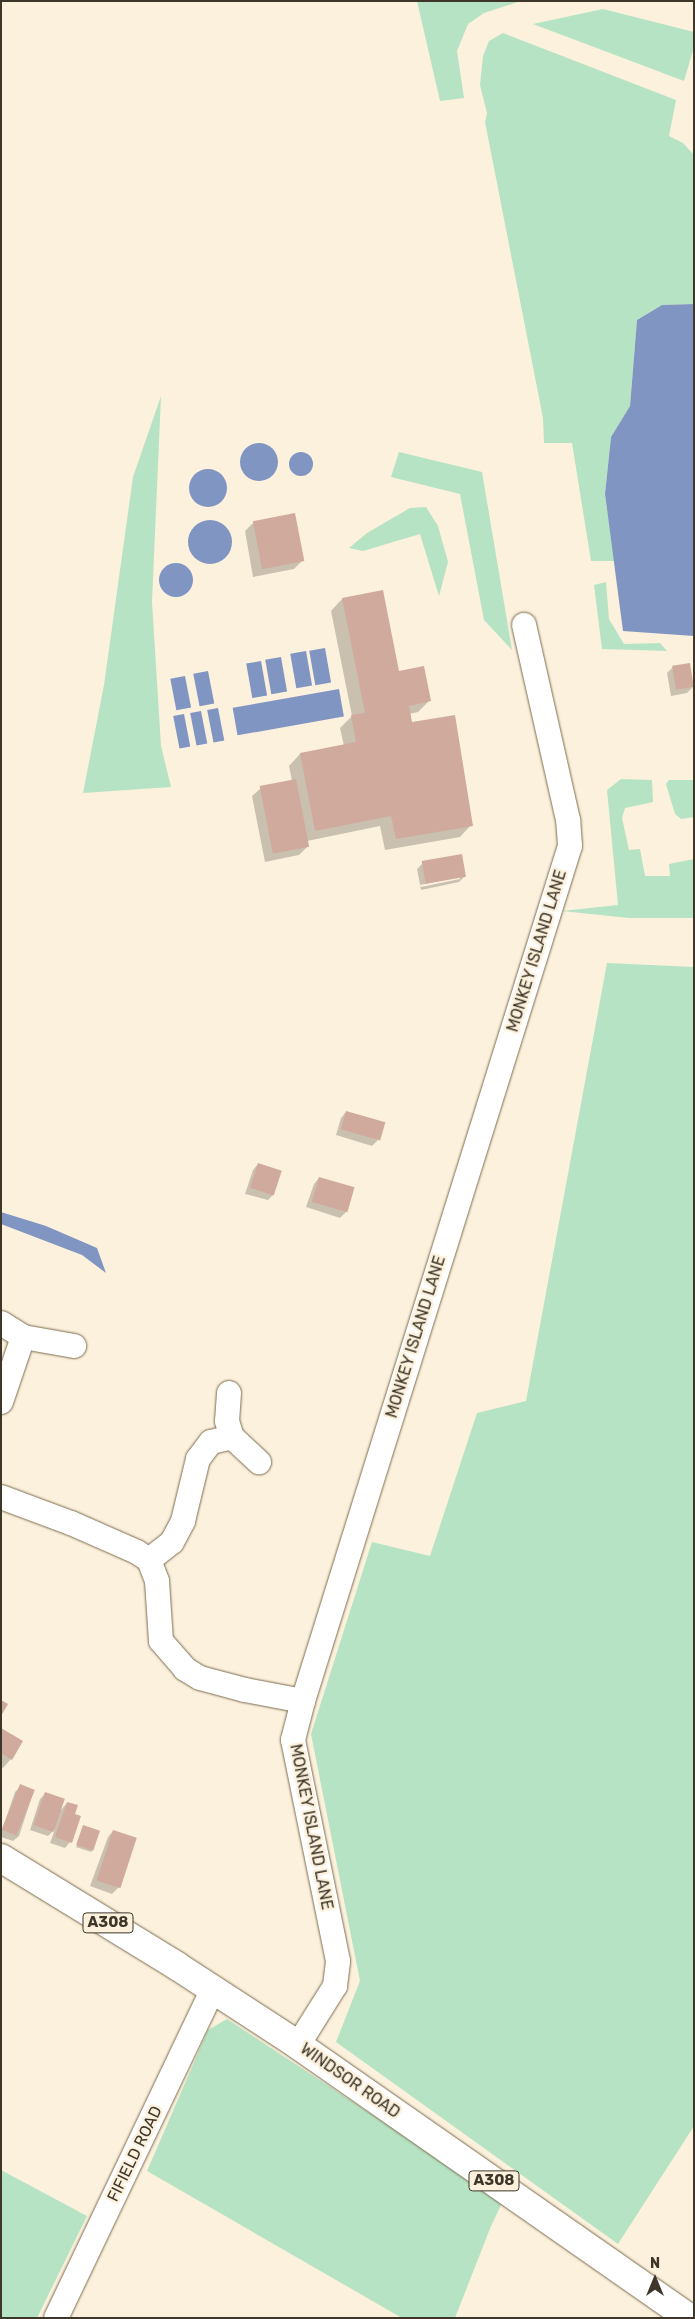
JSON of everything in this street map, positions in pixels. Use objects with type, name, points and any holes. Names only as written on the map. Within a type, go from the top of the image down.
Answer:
[{"type":"main road","name":"WINDSOR ROAD","points":[[1,1858],[213,1989],[298,2045],[689,2318]]},
{"type":"street","name":"MONKEY ISLAND LANE","points":[[298,2045],[335,1986],[338,1961],[293,1740],[303,1701],[570,846],[568,820],[524,625]]},
{"type":"street","points":[[1,1324],[23,1337],[74,1346]]},
{"type":"street","points":[[1,1402],[23,1337]]},
{"type":"street","points":[[229,1392],[227,1422],[232,1437],[259,1462]]},
{"type":"street","points":[[149,1560],[172,1542],[184,1521],[198,1458],[211,1442],[232,1437]]},
{"type":"street","points":[[1,1497],[71,1523],[137,1552],[149,1560],[157,1581],[161,1641],[185,1669],[200,1678],[245,1690],[303,1701]]},
{"type":"street","name":"FIFIELD ROAD","points":[[56,2318],[213,1989]]},
{"type":"green space","points":[[417,1],[521,1],[484,13],[468,24],[457,51],[464,98],[440,101]]},
{"type":"green space","points":[[603,9],[694,32],[694,47],[684,81],[533,24]]},
{"type":"green space","points":[[503,33],[676,100],[669,136],[683,143],[694,155],[694,304],[662,305],[637,320],[630,406],[611,437],[605,494],[614,561],[591,561],[572,443],[544,443],[543,418],[485,122],[487,113],[480,85],[483,56],[489,41]]},
{"type":"green space","points":[[161,396],[152,602],[161,746],[171,787],[83,793],[104,685],[133,477]]},
{"type":"green space","points":[[399,452],[482,472],[512,650],[484,620],[460,494],[391,477]]},
{"type":"green space","points":[[426,507],[438,526],[448,562],[439,596],[420,534],[363,551],[349,548],[367,533],[410,508]]},
{"type":"green space","points":[[606,582],[609,619],[624,644],[660,643],[667,651],[602,649],[594,585]]},
{"type":"green space","points":[[621,779],[652,780],[653,802],[625,808],[622,818],[629,850],[640,849],[645,876],[670,876],[669,864],[694,859],[694,918],[629,918],[562,911],[618,905],[607,790]]},
{"type":"green space","points":[[669,780],[694,780],[694,817],[681,819],[675,814],[666,784]]},
{"type":"green space","points":[[607,963],[694,967],[694,2126],[618,2244],[336,2042],[360,1981],[311,1734],[372,1542],[430,1556],[477,1413],[526,1401]]},
{"type":"green space","points":[[227,2019],[503,2201],[491,2226],[455,2318],[402,2318],[147,2171],[208,2030]]},
{"type":"green space","points":[[1,2170],[87,2216],[37,2318],[1,2318]]},
{"type":"water","points":[[694,304],[694,636],[623,631],[605,494],[611,437],[630,406],[637,320],[662,305]]},
{"type":"water","points":[[259,443],[272,449],[278,462],[272,475],[259,481],[246,475],[240,462],[246,449]]},
{"type":"water","points":[[301,452],[310,455],[313,464],[310,473],[301,476],[292,473],[289,464],[292,455]]},
{"type":"water","points":[[208,469],[221,475],[227,488],[221,501],[208,507],[195,501],[189,488],[195,475]]},
{"type":"water","points":[[210,520],[222,524],[228,530],[232,542],[228,554],[222,560],[210,564],[198,560],[192,554],[188,542],[192,530],[198,524]]},
{"type":"water","points":[[176,563],[183,564],[188,568],[192,573],[192,587],[188,592],[183,596],[176,597],[169,596],[164,592],[160,587],[159,580],[160,573],[164,568],[169,564]]},
{"type":"water","points":[[325,648],[331,682],[315,685],[309,651]]},
{"type":"water","points":[[306,651],[312,685],[296,688],[290,654]]},
{"type":"water","points":[[281,657],[287,691],[271,694],[265,660]]},
{"type":"water","points":[[261,661],[267,695],[252,698],[246,664]]},
{"type":"water","points":[[208,671],[214,703],[200,706],[193,674]]},
{"type":"water","points":[[185,676],[191,707],[176,710],[170,679]]},
{"type":"water","points":[[339,689],[344,717],[238,735],[233,708]]},
{"type":"water","points":[[218,708],[224,740],[213,742],[207,710]]},
{"type":"water","points":[[201,711],[207,743],[196,745],[190,713]]},
{"type":"water","points":[[184,714],[190,746],[179,748],[173,716]]},
{"type":"water","points":[[1,1212],[46,1226],[97,1248],[106,1273],[82,1255],[1,1224]]},
{"type":"building","points":[[295,513],[304,561],[262,569],[253,521]]},
{"type":"building","points":[[383,590],[399,671],[424,666],[431,701],[409,706],[412,722],[455,715],[473,826],[396,839],[391,816],[315,831],[300,753],[356,742],[351,715],[365,713],[342,598]]},
{"type":"building","points":[[690,663],[694,687],[676,690],[672,666]]},
{"type":"building","points":[[296,779],[309,847],[273,854],[260,786]]},
{"type":"building","points":[[462,854],[466,877],[426,884],[422,861]]},
{"type":"building","points":[[346,1111],[385,1122],[380,1141],[341,1129]]},
{"type":"building","points":[[258,1163],[282,1171],[274,1195],[250,1188]]},
{"type":"building","points":[[319,1177],[355,1187],[347,1212],[312,1202]]},
{"type":"building","points":[[1,1700],[8,1704],[1,1716]]},
{"type":"building","points":[[1,1728],[23,1741],[12,1760],[1,1753]]},
{"type":"building","points":[[20,1784],[35,1790],[16,1835],[2,1829]]},
{"type":"building","points":[[45,1792],[65,1799],[53,1832],[34,1825]]},
{"type":"building","points":[[67,1802],[78,1805],[75,1814],[81,1816],[72,1843],[55,1837]]},
{"type":"building","points":[[83,1825],[100,1831],[93,1851],[76,1845]]},
{"type":"building","points":[[113,1830],[137,1838],[120,1888],[97,1880]]}]
